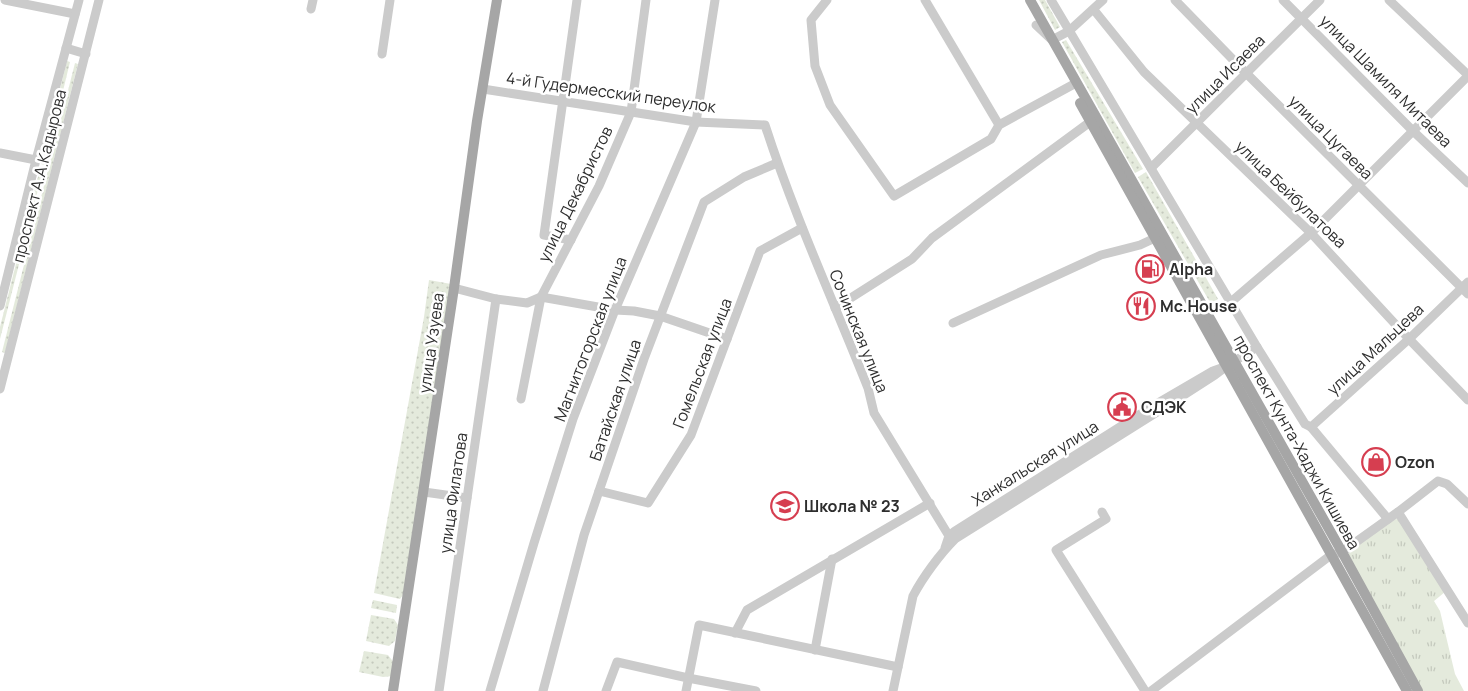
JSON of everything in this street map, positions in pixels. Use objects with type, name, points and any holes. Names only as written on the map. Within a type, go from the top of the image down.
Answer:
[{"type":"main road","name":"улица Узуева","points":[[393,691],[424,492],[477,121],[497,0]]},
{"type":"main road","name":"проспект Кунта-Хаджи Кишиева","points":[[1022,0],[1178,261],[1331,555],[1407,691]]},
{"type":"main road","name":"проспект Кунта-Хаджи Кишиева","points":[[1030,0],[1052,40],[1090,122],[1155,238],[1342,552],[1418,691]]},
{"type":"street","points":[[5,0],[75,14]]},
{"type":"street","name":"проспект А.А.Кадырова","points":[[0,306],[36,160],[79,0]]},
{"type":"street","name":"проспект А.А.Кадырова","points":[[0,389],[3,362],[99,0]]},
{"type":"street","points":[[382,54],[390,0]]},
{"type":"street","points":[[571,240],[544,235],[577,0]]},
{"type":"street","name":"улица Декабристов","points":[[521,399],[541,297],[599,186],[631,112],[646,0]]},
{"type":"street","name":"Магнитогорская улица","points":[[490,691],[573,419],[615,310],[696,122],[716,0]]},
{"type":"street","points":[[828,0],[812,20],[817,73],[830,105],[894,196],[991,139],[998,125],[1074,85]]},
{"type":"street","points":[[925,0],[998,125]]},
{"type":"street","points":[[1051,0],[1301,418],[1305,424],[1311,427],[1388,519]]},
{"type":"street","points":[[1036,25],[1052,40],[1069,31],[1104,0]]},
{"type":"street","name":"улица Цугаева","points":[[1175,0],[1246,74],[1359,186],[1466,288]]},
{"type":"street","name":"улица Шамиля Митаева","points":[[1283,0],[1413,131],[1468,183]]},
{"type":"street","name":"улица Исаева","points":[[1151,168],[1320,0]]},
{"type":"street","points":[[1231,302],[1312,233],[1468,75],[1389,0]]},
{"type":"street","name":"улица Бейбулатова","points":[[1094,10],[1144,72],[1196,124],[1312,233],[1468,400]]},
{"type":"street","points":[[66,48],[86,54]]},
{"type":"street","name":"4-й Гудермесский переулок","points":[[483,89],[696,122],[765,125]]},
{"type":"street","points":[[835,308],[912,259],[932,238],[1090,122]]},
{"type":"street","name":"Сочинская улица","points":[[765,125],[777,163],[802,228],[868,388],[874,413],[949,536]]},
{"type":"street","points":[[0,154],[36,160]]},
{"type":"street","name":"Батайская улица","points":[[543,691],[584,535],[644,359],[704,202],[744,177],[777,163]]},
{"type":"street","name":"Гомельская улица","points":[[599,491],[648,504],[691,436],[760,251],[802,228]]},
{"type":"street","points":[[953,323],[1101,255],[1140,245],[1155,238],[1178,261]]},
{"type":"street","points":[[454,288],[496,299],[527,303],[541,297],[615,310],[634,311],[660,316],[727,339]]},
{"type":"street","name":"улица Мальцева","points":[[1311,427],[1466,288]]},
{"type":"street","name":"улица Филатова","points":[[439,691],[496,299]]},
{"type":"street","points":[[1230,364],[1257,347]]},
{"type":"street","name":"Ханкальская улица","points":[[945,548],[949,536],[994,505],[1153,406],[1213,371],[1230,364]]},
{"type":"street","name":"Ханкальская улица","points":[[893,691],[914,596],[945,548],[967,531],[1170,404],[1230,364]]},
{"type":"street","points":[[1151,691],[1331,555],[1342,552],[1438,481],[1447,484],[1468,504]]},
{"type":"street","points":[[424,492],[468,498]]},
{"type":"street","points":[[735,633],[747,610],[832,559],[930,504]]},
{"type":"street","points":[[1102,512],[1106,519],[1056,550],[1145,691]]},
{"type":"street","points":[[1398,512],[1468,623]]},
{"type":"street","points":[[815,650],[832,559]]},
{"type":"street","points":[[686,691],[699,625],[898,668]]},
{"type":"street","points":[[606,691],[617,662],[756,691]]},
{"type":"green space","points":[[1039,0],[1045,0],[1060,27],[1055,30]]},
{"type":"green space","points":[[1066,40],[1143,169],[1135,173],[1062,42]]},
{"type":"green space","points":[[67,61],[70,62],[45,165],[41,164]]},
{"type":"green space","points":[[75,63],[78,64],[5,353],[2,352]]},
{"type":"green space","points":[[40,169],[43,170],[0,339],[0,327]]},
{"type":"green space","points":[[1146,172],[1218,299],[1211,304],[1138,177]]},
{"type":"green space","points":[[429,280],[451,284],[406,591],[400,599],[374,593]]},
{"type":"green space","points":[[1397,519],[1401,521],[1445,592],[1434,601],[1440,611],[1455,674],[1464,691],[1422,691],[1347,556],[1350,551],[1392,520]]},
{"type":"green space","points":[[373,600],[397,605],[396,613],[371,608]]},
{"type":"green space","points":[[371,615],[394,619],[398,625],[395,641],[389,646],[366,641]]},
{"type":"green space","points":[[364,651],[388,655],[395,664],[393,676],[383,677],[359,672]]},
{"type":"place","name":"Alpha","points":[[1150,269]]},
{"type":"place","name":"Mc.House","points":[[1141,306]]},
{"type":"place","name":"СДЭК","points":[[1122,407]]},
{"type":"place","name":"Ozon","points":[[1376,462]]},
{"type":"place","name":"Школа № 23","points":[[785,506]]}]
